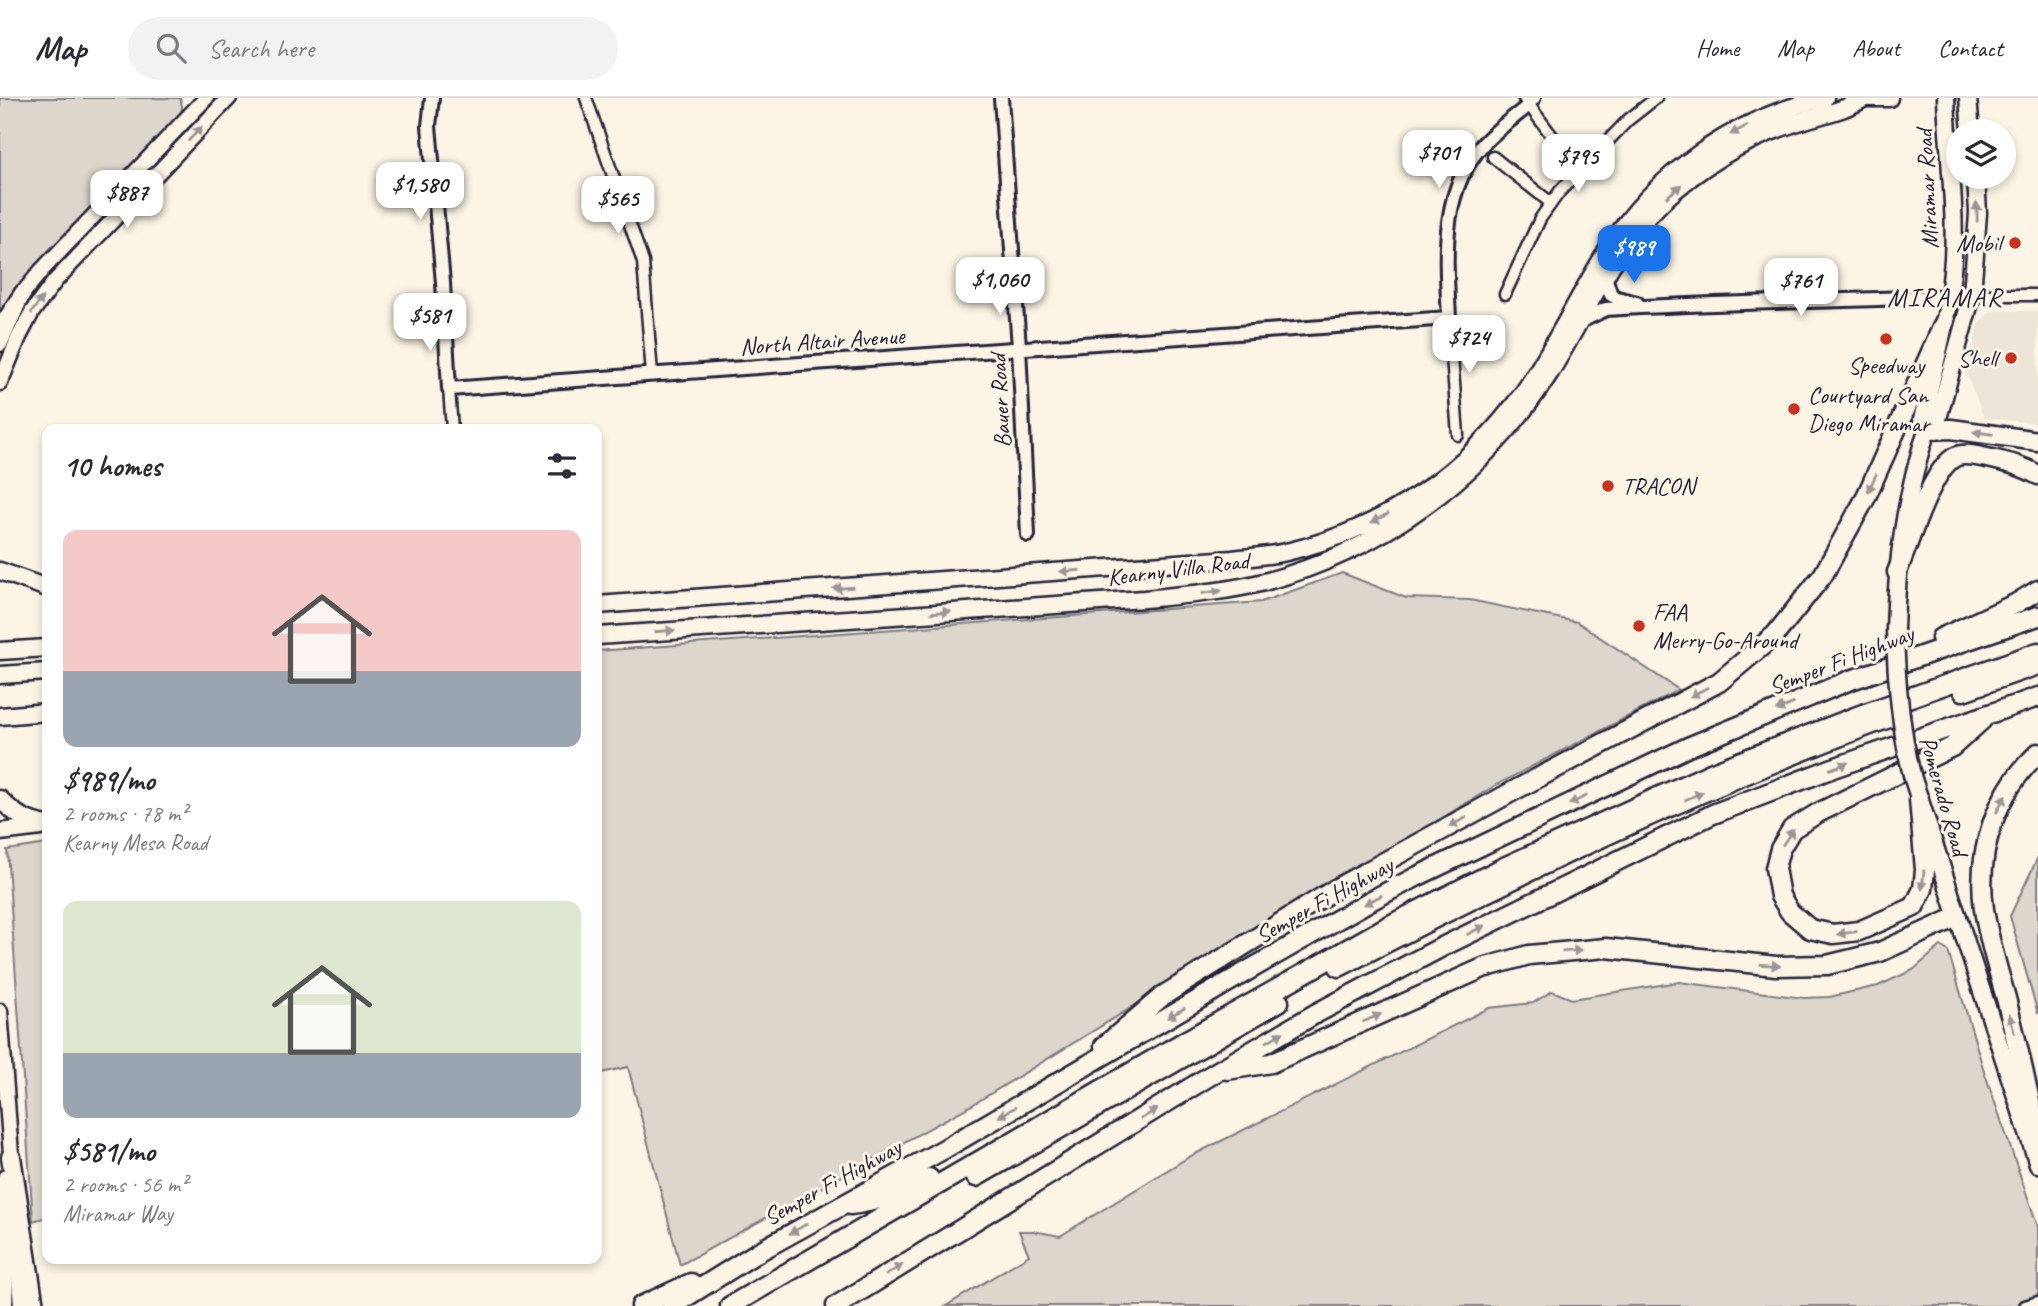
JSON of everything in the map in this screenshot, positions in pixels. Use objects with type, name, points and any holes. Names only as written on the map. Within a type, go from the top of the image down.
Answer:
[{"type":"highway","points":[[1066,1077],[1164,995],[1337,888],[1719,682],[1775,635],[1824,575],[1865,499],[1945,321]]},
{"type":"highway","points":[[1927,430],[1951,429],[2038,441]]},
{"type":"highway","points":[[1898,572],[1935,478],[1954,457],[1968,455],[2014,464],[2038,475]]},
{"type":"highway","points":[[1849,681],[2015,604],[2038,590]]},
{"type":"highway","name":"Semper Fi Highway","points":[[672,1306],[758,1252],[946,1148],[1344,916],[1419,876],[1688,747],[1849,681],[2038,616]]},
{"type":"highway","points":[[730,1306],[1386,927],[1502,868],[1713,772],[1860,715],[2038,652]]},
{"type":"highway","points":[[751,1306],[1325,975],[1464,902],[1583,845],[1728,781],[1879,721],[2038,665]]},
{"type":"highway","points":[[836,1306],[1216,1072],[1315,1014],[1440,948],[1713,814],[1833,768],[2038,697]]},
{"type":"highway","points":[[1919,799],[1924,870],[1923,889],[1914,907],[1859,931],[1833,934],[1810,929],[1790,912],[1780,896],[1775,868],[1780,849],[1792,829],[1818,813],[1952,747],[1989,713]]},
{"type":"highway","points":[[2038,753],[2021,769],[1997,808],[1986,841],[1982,882],[1984,911],[2038,1139]]},
{"type":"highway","points":[[1216,1072],[1271,1063],[1482,968],[1529,955],[1606,948],[1776,966],[1827,965],[1880,952],[1957,917]]},
{"type":"highway","points":[[838,1206],[869,1203],[907,1190],[963,1160],[1009,1143]]},
{"type":"highway","points":[[3,1306],[5,1185],[11,1157]]},
{"type":"highway","points":[[11,1157],[34,1306]]},
{"type":"highway","points":[[641,1306],[758,1252]]},
{"type":"main road","points":[[0,328],[42,270],[206,98]]},
{"type":"main road","points":[[0,383],[32,312],[55,281],[229,98]]},
{"type":"main road","name":"Kearny Villa Road","points":[[602,606],[1232,559],[1288,552],[1356,529],[1399,508],[1428,489],[1473,451],[1500,421],[1525,389],[1617,235],[1639,207],[1665,181],[1734,131],[1779,111],[1825,98]]},
{"type":"main road","name":"Kearny Villa Road","points":[[602,636],[1144,599],[1207,593],[1252,585],[1298,572],[1350,550],[1427,505],[1500,440],[1525,410],[1551,370],[1634,232],[1670,195],[1708,165],[1765,133],[1848,108],[1860,99],[1889,98]]},
{"type":"main road","name":"Miramar Road","points":[[1946,98],[1953,256],[1945,321],[1922,420],[1927,430],[1937,422],[1972,295],[1978,213],[1977,189]]},
{"type":"main road","name":"Miramar Road","points":[[1968,98],[1970,119]]},
{"type":"main road","points":[[0,344],[23,293]]},
{"type":"main road","name":"Pomerado Road","points":[[1927,430],[1905,509],[1898,572],[1896,686],[1901,722],[1919,799],[2038,1164]]},
{"type":"main road","points":[[3,571],[42,586]]},
{"type":"main road","points":[[0,651],[42,648]]},
{"type":"main road","points":[[0,675],[42,672]]},
{"type":"main road","points":[[0,716],[42,712]]},
{"type":"main road","points":[[0,799],[19,817],[42,825]]},
{"type":"main road","points":[[0,834],[42,827]]},
{"type":"main road","points":[[0,834],[42,838]]},
{"type":"main road","points":[[0,1011],[21,1306]]},
{"type":"street","points":[[426,98],[443,283],[452,424]]},
{"type":"street","points":[[429,126],[432,98]]},
{"type":"street","points":[[586,98],[643,262],[652,374]]},
{"type":"street","name":"Bauer Road","points":[[1001,98],[1019,347],[1028,535]]},
{"type":"street","points":[[1505,294],[1540,219],[1560,191],[1628,120],[1656,98]]},
{"type":"street","points":[[1458,435],[1446,257],[1449,216],[1466,168],[1484,143],[1530,100],[1552,136],[1586,164]]},
{"type":"street","points":[[1493,157],[1551,203]]},
{"type":"street","points":[[1610,268],[1606,280],[1611,295],[1651,306]]},
{"type":"street","points":[[1578,322],[1606,309],[1651,306],[2038,295]]},
{"type":"street","name":"North Altair Avenue","points":[[449,389],[1449,318]]},
{"type":"street","points":[[2025,1306],[2038,1303]]},
{"type":"shaded area","points":[[0,98],[180,98],[182,106],[181,118],[11,294],[0,313]]},
{"type":"shaded area","points":[[1991,311],[2038,311],[2038,423],[1984,418],[1967,374],[1979,324]]},
{"type":"shaded area","points":[[1342,573],[1406,598],[1470,600],[1577,622],[1679,690],[1496,785],[972,1105],[680,1265],[628,1067],[602,1073],[602,651],[1261,602]]},
{"type":"shaded area","points":[[42,845],[42,1218],[33,1221],[7,850]]},
{"type":"shaded area","points":[[2038,857],[2038,1014],[2010,916]]},
{"type":"shaded area","points":[[1941,946],[1948,951],[1984,1071],[2038,1227],[2038,1306],[946,1306],[1029,1255],[1019,1231],[1060,1236],[1189,1157],[1489,1008],[1533,1003],[1552,991],[1572,999],[1679,982],[1804,998],[1829,997],[1878,986],[1913,970]]},
{"type":"place","name":"Mobil","points":[[2015,243]]},
{"type":"place","name":"Speedway","points":[[1886,339]]},
{"type":"place","name":"Shell","points":[[2011,358]]},
{"type":"place","name":"Courtyard San Diego Miramar","points":[[1794,409]]},
{"type":"place","name":"TRACON","points":[[1608,486]]},
{"type":"place","name":"FAA Merry-Go-Around","points":[[1639,626]]},
{"type":"district","name":"MIRAMAR","points":[[1945,297]]}]
